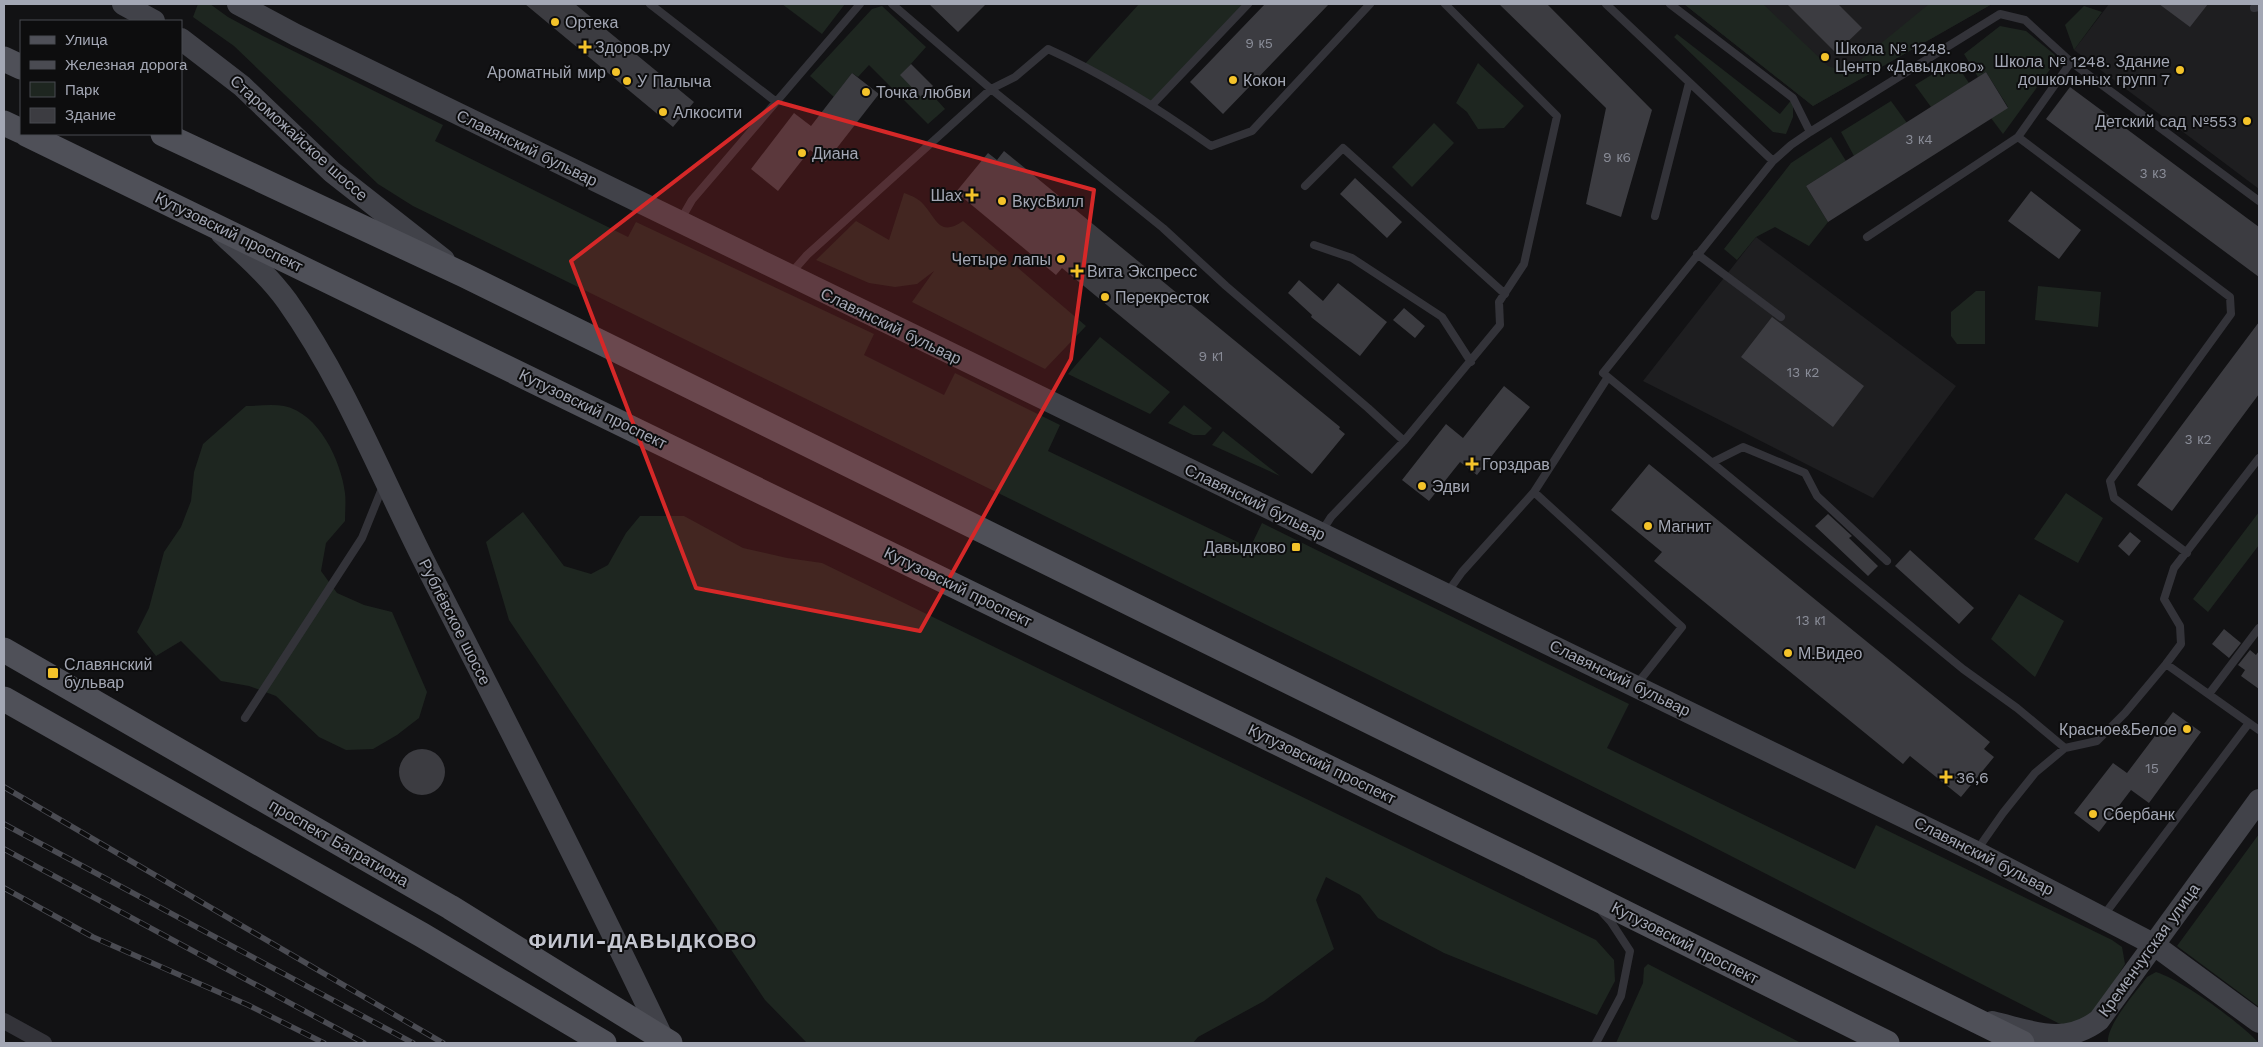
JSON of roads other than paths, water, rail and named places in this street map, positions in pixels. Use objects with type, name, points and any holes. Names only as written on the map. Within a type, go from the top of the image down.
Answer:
[{"type":"main road","points":[[4,59],[20,67]]},
{"type":"main road","points":[[4,123],[20,131]]},
{"type":"main road","name":"Кутузовский проспект","points":[[28,135],[1582,891],[1887,1043]]},
{"type":"main road","points":[[165,135],[464,275],[2022,1043]]},
{"type":"main road","name":"проспект Багратиона","points":[[4,650],[450,907],[670,1043]]},
{"type":"main road","points":[[4,698],[422,934],[604,1043]]},
{"type":"street","points":[[123,4],[152,20]]},
{"type":"street","name":"Славянский бульвар","points":[[238,4],[296,35],[788,276],[1976,852],[2153,944],[2259,1022]]},
{"type":"street","name":"Староможайское шоссе","points":[[182,40],[242,86],[332,172],[464,275]]},
{"type":"street","name":"Рублёвское шоссе","points":[[210,224],[257,266],[286,300],[343,394],[385,482],[608,923],[665,1043]]},
{"type":"street","name":"Кременчугская улица","points":[[1974,1018],[2045,1035],[2070,1035],[2086,1029],[2099,1020],[2259,800]]},
{"type":"street","points":[[654,1020],[670,1043]]},
{"type":"street","points":[[4,1021],[44,1043]]},
{"type":"lane","points":[[650,4],[775,101]]},
{"type":"lane","points":[[679,222],[692,200],[860,4]]},
{"type":"lane","points":[[892,4],[991,90],[1163,228],[1226,286],[1404,441]]},
{"type":"lane","points":[[1152,105],[1248,4]]},
{"type":"lane","points":[[788,276],[807,255],[991,90],[1015,77],[1048,49],[1084,65],[1152,105],[1211,146],[1252,131],[1370,4]]},
{"type":"lane","points":[[1321,533],[1331,517],[1404,441],[1500,325],[1499,302],[1524,264],[1557,116],[1444,4]]},
{"type":"lane","points":[[1606,4],[1773,161]]},
{"type":"lane","points":[[1670,4],[1793,98],[1810,132]]},
{"type":"lane","points":[[2065,748],[2017,708],[1963,669],[1603,373],[1773,161],[1810,132],[2000,14],[2025,20],[2071,62],[2259,201]]},
{"type":"lane","points":[[1867,237],[2018,137],[2071,62]]},
{"type":"lane","points":[[1655,216],[1689,83]]},
{"type":"lane","points":[[2018,137],[2230,297],[2231,314],[2110,481],[2114,498],[2187,553]]},
{"type":"lane","points":[[1305,186],[1343,148],[1505,294]]},
{"type":"lane","points":[[1314,245],[1352,258],[1442,317],[1471,362]]},
{"type":"lane","points":[[1697,254],[1782,317]]},
{"type":"lane","points":[[1446,595],[1462,572],[1534,492],[1608,377]]},
{"type":"lane","points":[[1713,462],[1743,447],[1805,473],[1817,496],[1887,561]]},
{"type":"lane","points":[[1976,852],[2003,813],[2035,773],[2065,748],[2097,741],[2125,713],[2166,664],[2180,644],[2180,626],[2164,599],[2174,568],[2259,458]]},
{"type":"lane","points":[[246,718],[362,538],[385,482]]},
{"type":"lane","points":[[1534,492],[1682,627],[1635,686]]},
{"type":"lane","points":[[2209,694],[2259,628]]},
{"type":"lane","points":[[2166,664],[2259,730]]},
{"type":"lane","points":[[2102,917],[2248,723]]},
{"type":"lane","points":[[1582,891],[1612,922],[1630,951],[1621,996],[1596,1043]]},
{"type":"railway","points":[[4,787],[443,1043]]},
{"type":"railway","points":[[4,824],[413,1043]]},
{"type":"railway","points":[[4,849],[364,1043]]},
{"type":"railway","points":[[4,888],[93,937],[248,1005],[324,1043]]},
{"type":"place","name":"Ортека","points":[[555,22]]},
{"type":"place","name":"Здоров.ру","points":[[585,47]]},
{"type":"place","name":"Школа № 1248. Центр «Давыдково»","points":[[1825,57]]},
{"type":"place","name":"Школа № 1248. Здание дошкольных групп 7","points":[[2180,70]]},
{"type":"place","name":"Ароматный мир","points":[[616,72]]},
{"type":"place","name":"Кокон","points":[[1233,80]]},
{"type":"place","name":"У Палыча","points":[[627,81]]},
{"type":"place","name":"Точка любви","points":[[866,92]]},
{"type":"place","name":"Алкосити","points":[[663,112]]},
{"type":"place","name":"Детский сад №553","points":[[2247,121]]},
{"type":"place","name":"Диана","points":[[802,153]]},
{"type":"place","name":"Шах","points":[[972,195]]},
{"type":"place","name":"ВкусВилл","points":[[1002,201]]},
{"type":"place","name":"Четыре лапы","points":[[1061,259]]},
{"type":"place","name":"Вита Экспресс","points":[[1077,271]]},
{"type":"place","name":"Перекресток","points":[[1105,297]]},
{"type":"place","name":"Горздрав","points":[[1472,464]]},
{"type":"place","name":"Эдви","points":[[1422,486]]},
{"type":"place","name":"Магнит","points":[[1648,526]]},
{"type":"place","name":"Давыдково","points":[[1296,547]]},
{"type":"place","name":"М.Видео","points":[[1788,653]]},
{"type":"place","name":"Славянский бульвар","points":[[53,673]]},
{"type":"place","name":"Красное&Белое","points":[[2187,729]]},
{"type":"place","name":"36,6","points":[[1946,777]]},
{"type":"place","name":"Сбербанк","points":[[2093,814]]},
{"type":"district","name":"ФИЛИ-ДАВЫДКОВО","points":[[643,940]]}]
